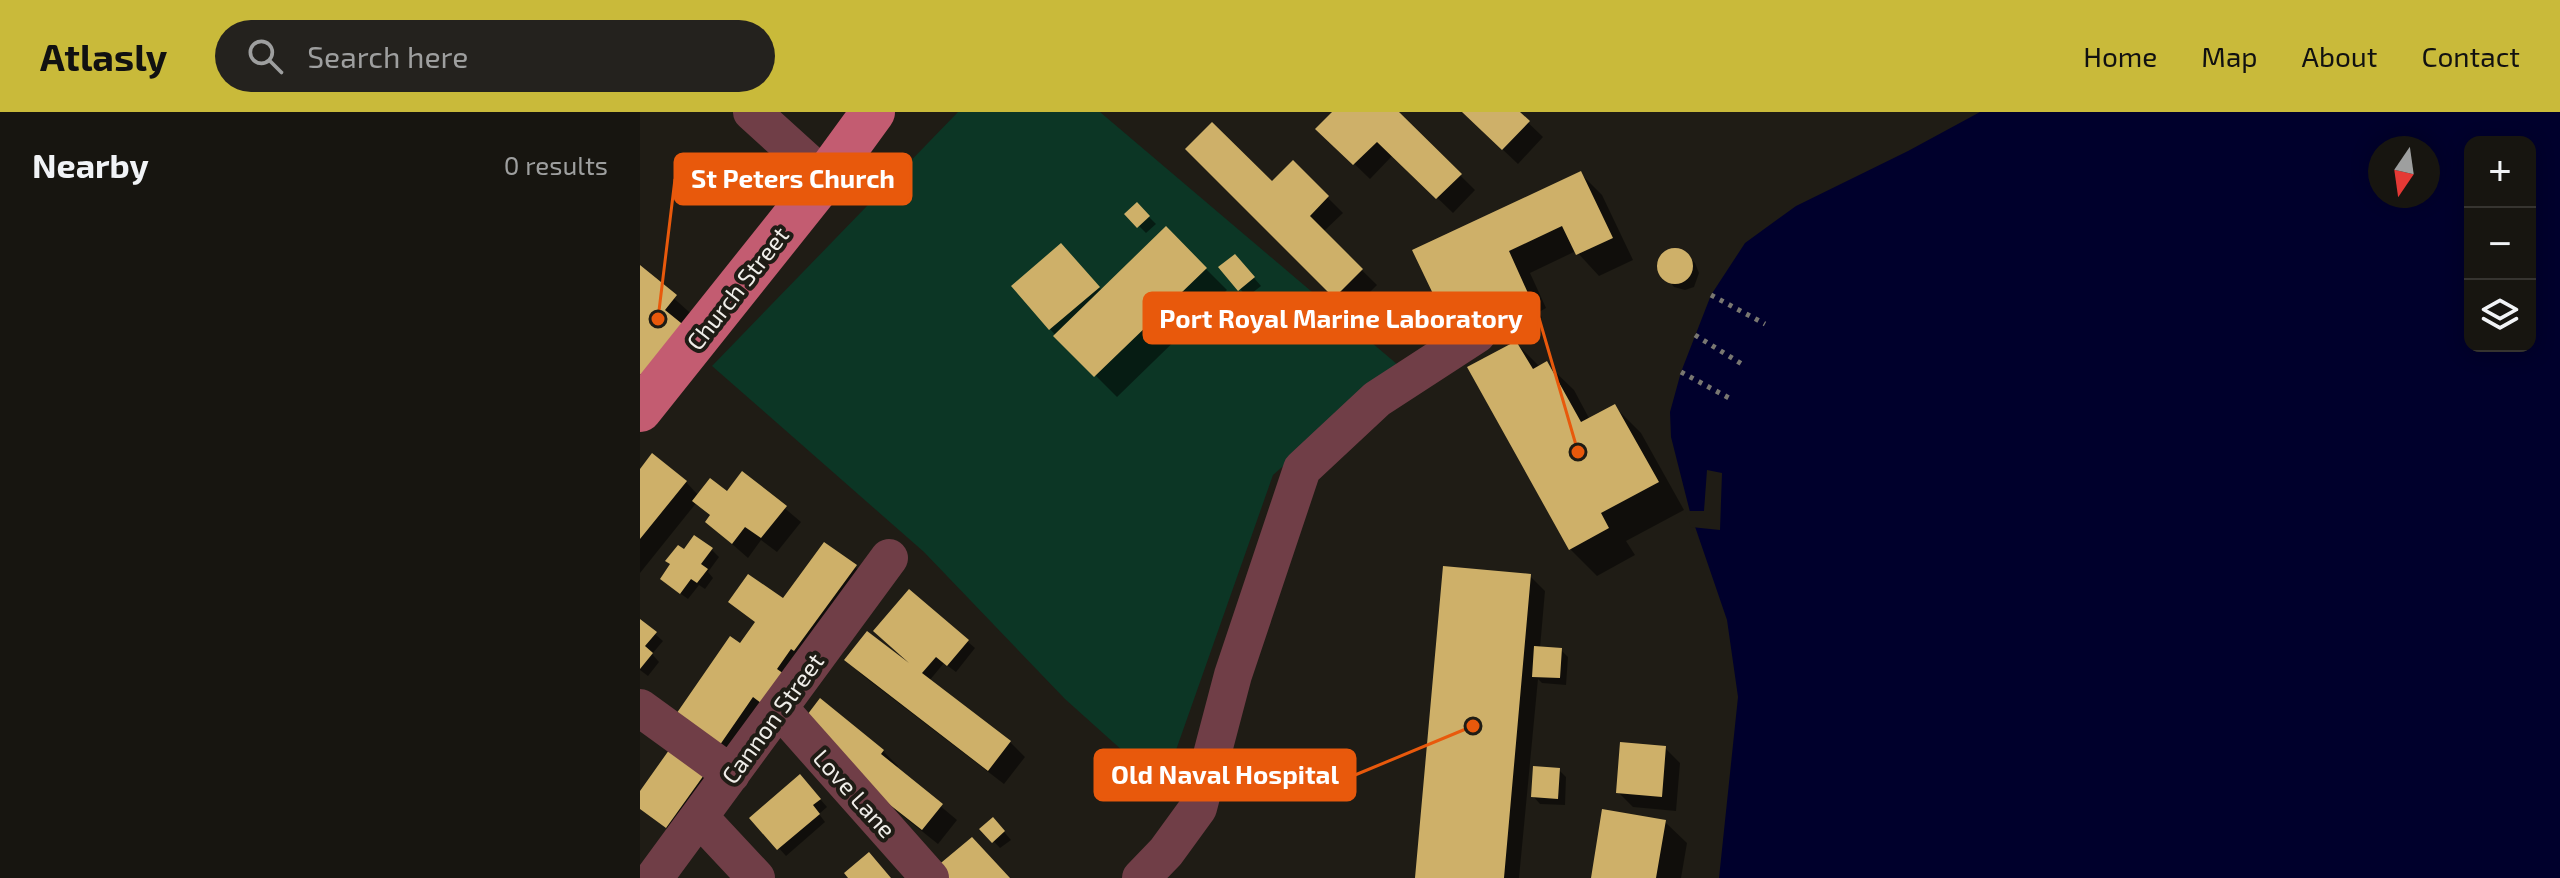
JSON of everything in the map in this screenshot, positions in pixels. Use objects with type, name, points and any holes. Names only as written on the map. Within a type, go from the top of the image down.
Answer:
[{"type":"main road","name":"Church Street","points":[[640,410],[871,117]]},
{"type":"street","points":[[752,112],[825,178]]},
{"type":"street","points":[[1141,878],[1166,852],[1198,808],[1233,675],[1302,469],[1377,399],[1477,334]]},
{"type":"street","name":"Cannon Street","points":[[654,878],[889,558]]},
{"type":"street","points":[[640,708],[731,774]]},
{"type":"street","name":"Love Lane","points":[[780,709],[930,878]]},
{"type":"street","points":[[699,817],[756,878]]},
{"type":"path","points":[[1711,295],[1765,324]]},
{"type":"path","points":[[1695,335],[1745,366]]},
{"type":"path","points":[[1681,372],[1729,398]]},
{"type":"green space","points":[[958,112],[1100,112],[1398,365],[1273,475],[1163,787],[1065,699],[924,552],[712,366]]},
{"type":"water","points":[[1980,112],[2560,112],[2560,878],[1719,878],[1738,697],[1727,620],[1690,512],[1671,437],[1670,412],[1681,372],[1711,295],[1745,243],[1796,206]]},
{"type":"pier","points":[[1707,470],[1722,473],[1720,530],[1691,527],[1685,511],[1704,511]]},
{"type":"building","points":[[1332,112],[1399,112],[1462,174],[1436,199],[1377,142],[1353,165],[1315,129]]},
{"type":"building","points":[[1462,112],[1520,112],[1530,121],[1502,150]]},
{"type":"building","points":[[1212,122],[1272,181],[1293,160],[1329,196],[1310,216],[1363,269],[1334,298],[1185,149]]},
{"type":"building","points":[[1581,171],[1613,238],[1576,255],[1562,226],[1509,251],[1536,311],[1497,330],[1485,308],[1515,292],[1447,323],[1412,250]]},
{"type":"building","points":[[1137,202],[1150,216],[1137,228],[1124,214]]},
{"type":"building","points":[[1166,226],[1207,268],[1094,377],[1053,336]]},
{"type":"building","points":[[1061,243],[1100,287],[1049,330],[1011,286]]},
{"type":"building","points":[[1675,248],[1687,254],[1693,266],[1687,278],[1675,284],[1663,278],[1657,266],[1663,254]]},
{"type":"building","points":[[1235,254],[1255,277],[1238,291],[1218,267]]},
{"type":"building","points":[[640,265],[677,295],[665,310],[686,327],[645,378],[640,374]]},
{"type":"building","points":[[1516,341],[1533,369],[1547,361],[1581,422],[1615,404],[1659,482],[1601,513],[1609,528],[1569,550],[1467,367]]},
{"type":"building","points":[[652,453],[687,481],[640,539],[640,469]]},
{"type":"building","points":[[742,471],[787,506],[761,538],[745,527],[732,544],[705,522],[710,515],[692,501],[710,478],[727,491]]},
{"type":"building","points":[[694,535],[713,548],[701,564],[708,569],[697,583],[691,579],[680,594],[660,579],[670,564],[665,561],[678,545],[684,549]]},
{"type":"building","points":[[824,542],[857,565],[794,651],[791,649],[777,669],[791,679],[769,709],[753,697],[715,752],[672,720],[730,636],[740,643],[755,622],[728,602],[748,574],[783,598]]},
{"type":"building","points":[[1443,566],[1531,574],[1504,878],[1415,878]]},
{"type":"building","points":[[909,589],[969,640],[947,666],[936,657],[922,673],[1011,741],[988,771],[844,660],[867,631],[909,663],[873,631]]},
{"type":"building","points":[[640,619],[657,632],[645,646],[653,653],[640,669]]},
{"type":"building","points":[[1534,646],[1562,648],[1560,678],[1532,677]]},
{"type":"building","points":[[820,698],[884,750],[881,754],[943,804],[922,830],[798,727]]},
{"type":"building","points":[[1620,742],[1666,746],[1662,797],[1616,793]]},
{"type":"building","points":[[674,743],[709,768],[666,828],[640,809],[640,791]]},
{"type":"building","points":[[1533,766],[1560,768],[1558,799],[1531,797]]},
{"type":"building","points":[[800,774],[821,799],[813,805],[820,814],[777,850],[749,818]]},
{"type":"building","points":[[1602,809],[1666,820],[1656,878],[1591,878]]},
{"type":"building","points":[[993,817],[1005,831],[992,843],[979,829]]},
{"type":"building","points":[[972,837],[1010,878],[936,878],[930,872]]},
{"type":"building","points":[[869,852],[891,878],[848,878],[844,873]]},
{"type":"place","name":"St Peters Church","points":[[658,319]]},
{"type":"place","name":"Port Royal Marine Laboratory","points":[[1578,452]]},
{"type":"place","name":"Old Naval Hospital","points":[[1473,726]]}]
